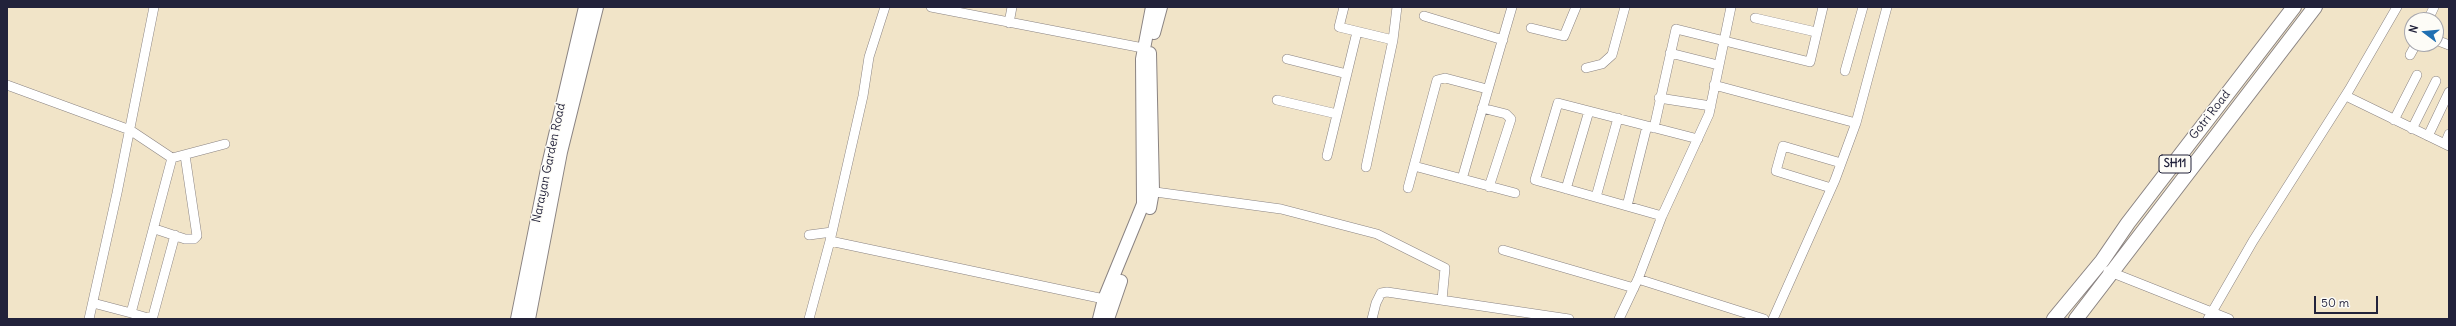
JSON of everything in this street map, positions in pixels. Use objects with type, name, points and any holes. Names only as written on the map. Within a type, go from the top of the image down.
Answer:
[{"type":"main road","name":"Gotri Road","points":[[2054,319],[2100,264],[2128,223],[2294,7]]},
{"type":"main road","name":"Gotri Road","points":[[2076,319],[2112,274],[2315,7]]},
{"type":"main road","points":[[2280,24],[2294,34]]},
{"type":"street","points":[[88,319],[130,130],[154,7]]},
{"type":"street","name":"Narayan Garden Road","points":[[517,319],[547,169],[585,7]]},
{"type":"street","points":[[529,319],[561,152],[597,7]]},
{"type":"street","points":[[809,319],[831,237],[863,96],[869,57],[885,7]]},
{"type":"street","points":[[931,7],[1143,48]]},
{"type":"street","points":[[1009,23],[1012,7]]},
{"type":"street","points":[[1108,319],[1150,207],[1141,86],[1143,48],[1152,7]]},
{"type":"street","points":[[1098,319],[1104,299],[1149,191],[1150,56],[1153,35],[1161,7]]},
{"type":"street","points":[[1344,7],[1339,27],[1393,40]]},
{"type":"street","points":[[1366,167],[1393,40],[1397,7]]},
{"type":"street","points":[[1462,179],[1512,7]]},
{"type":"street","points":[[1531,28],[1564,36],[1576,7]]},
{"type":"street","points":[[1586,68],[1602,64],[1612,56],[1625,7]]},
{"type":"street","points":[[1619,319],[1638,279],[1662,216],[1698,139],[1711,106],[1718,65],[1731,7]]},
{"type":"street","points":[[1627,206],[1660,98],[1676,29],[1810,62],[1823,7]]},
{"type":"street","points":[[1845,70],[1863,7]]},
{"type":"street","points":[[1773,319],[1831,188],[1856,123],[1887,7]]},
{"type":"street","points":[[2210,316],[2253,242],[2346,96],[2397,7]]},
{"type":"street","points":[[1424,16],[1503,40]]},
{"type":"street","points":[[1755,18],[1816,32]]},
{"type":"street","points":[[1327,156],[1357,32]]},
{"type":"street","points":[[1670,53],[1718,65]]},
{"type":"street","points":[[1287,59],[1346,74]]},
{"type":"street","points":[[2394,120],[2417,74]]},
{"type":"street","points":[[1408,188],[1437,80],[1445,78],[1487,89]]},
{"type":"street","points":[[2412,129],[2436,81]]},
{"type":"street","points":[[7,85],[130,130],[172,158]]},
{"type":"street","points":[[1714,85],[1856,123]]},
{"type":"street","points":[[2428,136],[2449,92]]},
{"type":"street","points":[[2346,96],[2447,145],[2449,134]]},
{"type":"street","points":[[1660,98],[1711,106]]},
{"type":"street","points":[[1277,100],[1337,114]]},
{"type":"street","points":[[1662,216],[1535,180],[1558,103],[1698,139]]},
{"type":"street","points":[[1482,108],[1506,114],[1511,119],[1489,187]]},
{"type":"street","points":[[1566,189],[1589,111]]},
{"type":"street","points":[[1596,197],[1618,118]]},
{"type":"street","points":[[172,158],[225,144]]},
{"type":"street","points":[[1831,188],[1776,171],[1783,146],[1841,163]]},
{"type":"street","points":[[155,229],[190,239],[197,236],[185,154]]},
{"type":"street","points":[[131,313],[155,229],[172,158]]},
{"type":"street","points":[[1414,166],[1515,193]]},
{"type":"street","points":[[1149,191],[1282,209],[1377,234],[1446,268],[1442,300]]},
{"type":"street","points":[[92,303],[148,318],[153,316],[175,235]]},
{"type":"street","points":[[809,235],[831,237],[1104,299]]},
{"type":"street","points":[[1503,250],[1634,288]]},
{"type":"street","points":[[2100,264],[2112,274],[2210,316],[2229,319]]},
{"type":"street","points":[[1638,279],[1764,319]]},
{"type":"street","points":[[1372,319],[1376,303],[1381,293],[1388,292],[1568,319]]}]
